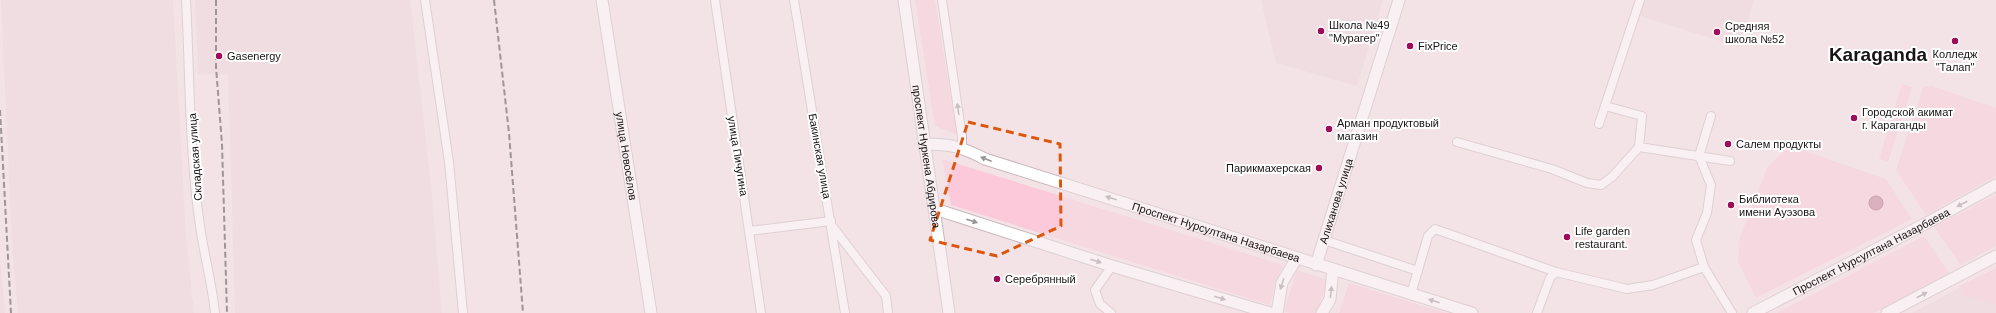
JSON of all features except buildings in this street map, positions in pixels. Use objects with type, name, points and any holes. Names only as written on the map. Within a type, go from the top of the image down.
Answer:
[{"type":"main road","name":"улица Новосёлов","points":[[602,0],[651,313]]},
{"type":"main road","name":"проспект Нуркена Абдирова","points":[[904,0],[949,313]]},
{"type":"main road","name":"Алиханова улица","points":[[1316,265],[1399,0]]},
{"type":"main road","name":"Проспект Нурсултана Назарбаева","points":[[925,144],[942,144],[962,147],[985,159],[1089,191],[1316,265],[1472,313]]},
{"type":"main road","name":"Проспект Нурсултана Назарбаева","points":[[1758,312],[1994,187]]},
{"type":"main road","points":[[935,209],[1112,266],[1270,313]]},
{"type":"main road","points":[[1887,313],[1996,256]]},
{"type":"main road","points":[[1277,313],[1282,283],[1296,258]]},
{"type":"main road","points":[[1322,313],[1330,299],[1333,269]]},
{"type":"street","name":"Складская улица","points":[[186,0],[193,143],[200,226],[212,282],[215,313]]},
{"type":"street","points":[[425,0],[449,162],[463,313]]},
{"type":"street","name":"улица Пичугина","points":[[715,0],[761,313]]},
{"type":"street","name":"Бакинская улица","points":[[794,0],[845,313]]},
{"type":"street","points":[[942,0],[962,137],[962,147]]},
{"type":"street","points":[[1599,124],[1640,0]]},
{"type":"street","points":[[1457,142],[1552,169],[1587,183],[1601,185],[1612,177],[1639,147],[1642,116],[1605,106]]},
{"type":"street","points":[[1711,116],[1699,156],[1711,185],[1707,213],[1696,240],[1704,268],[1732,313]]},
{"type":"street","points":[[1639,147],[1730,161]]},
{"type":"street","points":[[749,232],[831,223],[886,296],[888,313]]},
{"type":"street","points":[[1411,294],[1428,236],[1434,229],[1556,272],[1627,289],[1653,286],[1704,268]]},
{"type":"street","points":[[1324,240],[1418,271]]},
{"type":"street","points":[[1111,313],[1100,304],[1095,290],[1112,266]]},
{"type":"street","points":[[1537,313],[1550,278],[1556,272]]},
{"type":"highlighted area","points":[[968,122],[1060,144],[1061,226],[997,256],[930,240]]},
{"type":"shaded area","points":[[1,0],[173,0],[186,237],[194,313],[18,313],[12,245]]},
{"type":"shaded area","points":[[195,0],[410,0],[431,184],[442,313],[235,313],[228,75],[198,74]]},
{"type":"shaded area","points":[[915,0],[935,0],[957,135],[935,126]]},
{"type":"shaded area","name":"Школа №49 \"Мурагер\"","points":[[1261,0],[1383,0],[1357,86],[1276,63]]},
{"type":"shaded area","name":"Средняя школа №52","points":[[1645,0],[1754,0],[1739,47],[1640,16]]},
{"type":"shaded area","points":[[1902,84],[1912,87],[1888,162],[1879,159]]},
{"type":"shaded area","points":[[1932,86],[1996,108],[1996,176],[1926,215],[1896,170],[1923,87]]},
{"type":"shaded area","points":[[1790,146],[1886,179],[1912,219],[1756,298],[1738,262],[1740,237],[1768,166]]},
{"type":"shaded area","points":[[942,159],[1283,265],[1269,305],[951,205]]},
{"type":"shaded area","points":[[1996,195],[1996,246],[1961,265],[1934,227]]},
{"type":"shaded area","points":[[1876,196],[1881,198],[1883,203],[1881,208],[1876,210],[1871,208],[1869,203],[1871,198]]},
{"type":"shaded area","points":[[1924,236],[1949,273],[1874,313],[1777,313]]},
{"type":"shaded area","points":[[0,257],[5,313],[0,313]]},
{"type":"shaded area","points":[[1996,268],[1996,305],[1963,295],[1959,286]]},
{"type":"shaded area","points":[[1297,270],[1327,280],[1317,313],[1290,313],[1284,311]]},
{"type":"shaded area","points":[[1996,270],[1996,313],[1912,313],[1957,289]]},
{"type":"shaded area","points":[[1349,283],[1446,313],[1339,313]]},
{"type":"railway","points":[[216,0],[216,67],[222,144],[227,313]]},
{"type":"railway","points":[[494,0],[509,133],[523,313]]},
{"type":"railway","points":[[0,110],[11,313]]},
{"type":"place","name":"Школа №49 \"Мурагер\"","points":[[1321,31]]},
{"type":"place","name":"Средняя школа №52","points":[[1717,32]]},
{"type":"place","name":"Колледж \"Талап\"","points":[[1955,41]]},
{"type":"place","name":"FixPrice","points":[[1410,46]]},
{"type":"place","name":"Gasenergy","points":[[219,56]]},
{"type":"place","name":"Городской акимат г. Караганды","points":[[1854,118]]},
{"type":"place","name":"Арман продуктовый магазин","points":[[1329,129]]},
{"type":"place","name":"Салем продукты","points":[[1728,144]]},
{"type":"place","name":"Парикмахерская","points":[[1319,168]]},
{"type":"place","name":"Библиотека имени Ауэзова","points":[[1731,205]]},
{"type":"place","name":"Life garden restaurant.","points":[[1567,237]]},
{"type":"place","name":"Серебрянный","points":[[997,279]]},
{"type":"district","name":"Karaganda","points":[[1878,54]]}]
